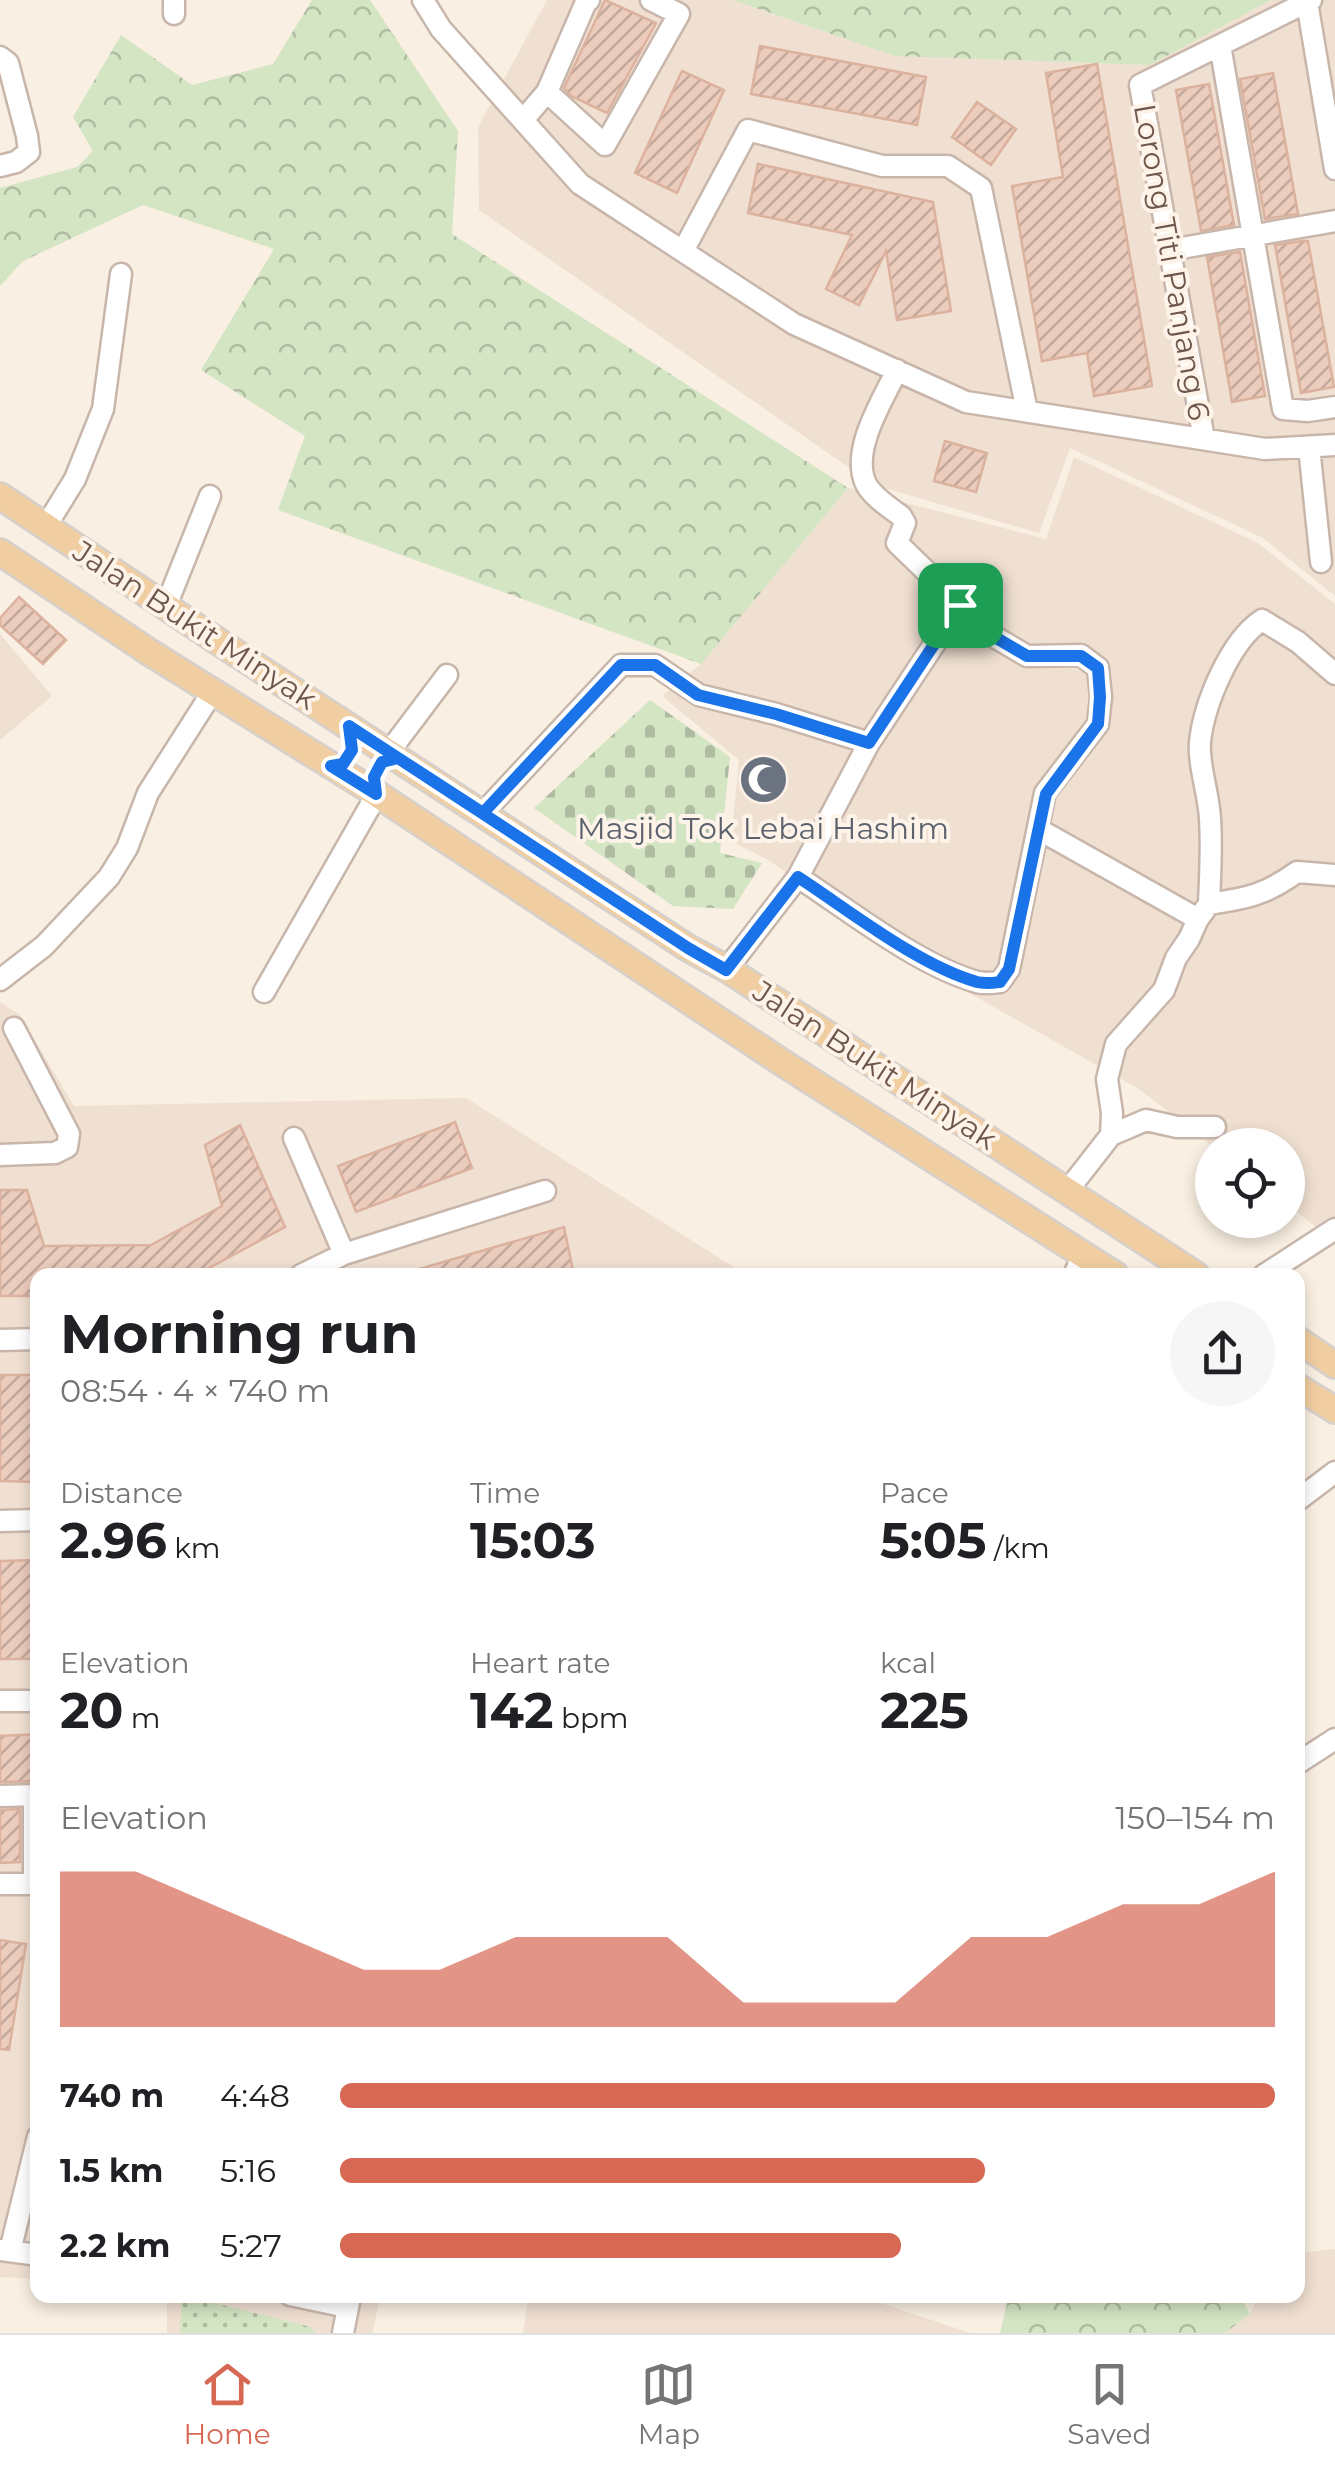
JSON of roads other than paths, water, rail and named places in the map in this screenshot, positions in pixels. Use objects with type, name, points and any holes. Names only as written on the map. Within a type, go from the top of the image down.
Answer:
[{"type":"main road","name":"Jalan Bukit Minyak","points":[[0,496],[688,948],[1185,1268]]},
{"type":"main road","name":"Jalan Bukit Minyak","points":[[0,552],[376,794],[1078,1265]]},
{"type":"main road","points":[[331,766],[343,764],[352,750],[349,726]]},
{"type":"main road","points":[[376,794],[374,777],[382,762],[393,755]]},
{"type":"main road","points":[[1305,1345],[1335,1364]]},
{"type":"main road","points":[[1305,1391],[1335,1410]]},
{"type":"street","points":[[423,0],[441,30],[580,184],[794,324],[966,402],[1265,449],[1335,445]]},
{"type":"street","points":[[548,92],[605,145],[678,14],[651,0]]},
{"type":"street","points":[[523,120],[548,92],[587,1]]},
{"type":"street","points":[[1335,169],[1309,1],[1220,45],[1283,408],[1335,408]]},
{"type":"street","name":"Lorong Titi Panjang 6","points":[[1204,439],[1140,85],[1220,45]]},
{"type":"street","points":[[0,57],[8,63],[28,152],[16,162],[0,166]]},
{"type":"street","points":[[683,251],[748,130],[882,166],[948,166],[981,188],[1027,412]]},
{"type":"street","points":[[1170,250],[1335,221]]},
{"type":"street","points":[[46,526],[75,479],[103,408],[121,274]]},
{"type":"street","points":[[798,877],[902,946],[952,972],[981,984],[1000,982],[1009,969],[1046,794],[1098,724],[1098,668],[1081,656],[1027,656],[993,636],[897,543],[905,523],[902,516],[866,485],[863,468],[863,442],[896,370]]},
{"type":"street","points":[[1308,446],[1321,562]]},
{"type":"street","points":[[166,606],[210,496]]},
{"type":"street","points":[[726,970],[798,877],[869,743],[960,605]]},
{"type":"street","points":[[1110,1135],[1112,1114],[1107,1078],[1116,1044],[1164,990],[1176,958],[1204,912],[1210,818],[1200,745],[1206,713],[1227,662],[1262,620],[1298,642],[1335,674]]},
{"type":"street","points":[[483,813],[621,665],[655,665],[698,695],[869,743]]},
{"type":"street","points":[[393,755],[447,674]]},
{"type":"street","points":[[0,980],[44,946],[110,877],[127,848],[148,793],[213,692]]},
{"type":"street","points":[[264,992],[376,794]]},
{"type":"street","points":[[1038,829],[1204,912],[1274,889],[1297,872],[1335,875]]},
{"type":"street","points":[[0,1155],[55,1154],[67,1147],[70,1134],[14,1028]]},
{"type":"street","points":[[1068,1190],[1110,1135],[1146,1120],[1177,1127],[1215,1128]]},
{"type":"street","points":[[294,1138],[344,1254]]},
{"type":"street","points":[[315,1268],[344,1254],[545,1192]]},
{"type":"street","points":[[1275,1268],[1335,1229]]},
{"type":"street","points":[[0,1340],[30,1339]]},
{"type":"street","points":[[1305,1495],[1335,1472]]},
{"type":"street","points":[[0,1521],[30,1520]]},
{"type":"street","points":[[0,1701],[30,1701]]},
{"type":"street","points":[[1305,1758],[1335,1739]]},
{"type":"street","points":[[0,1796],[30,1795]]},
{"type":"street","points":[[0,1884],[30,1884]]},
{"type":"street","points":[[30,2165],[5,2251],[30,2254]]},
{"type":"street","points":[[343,2333],[349,2303]]},
{"type":"place","name":"Masjid Tok Lebai Hashim","points":[[763,779]]}]
